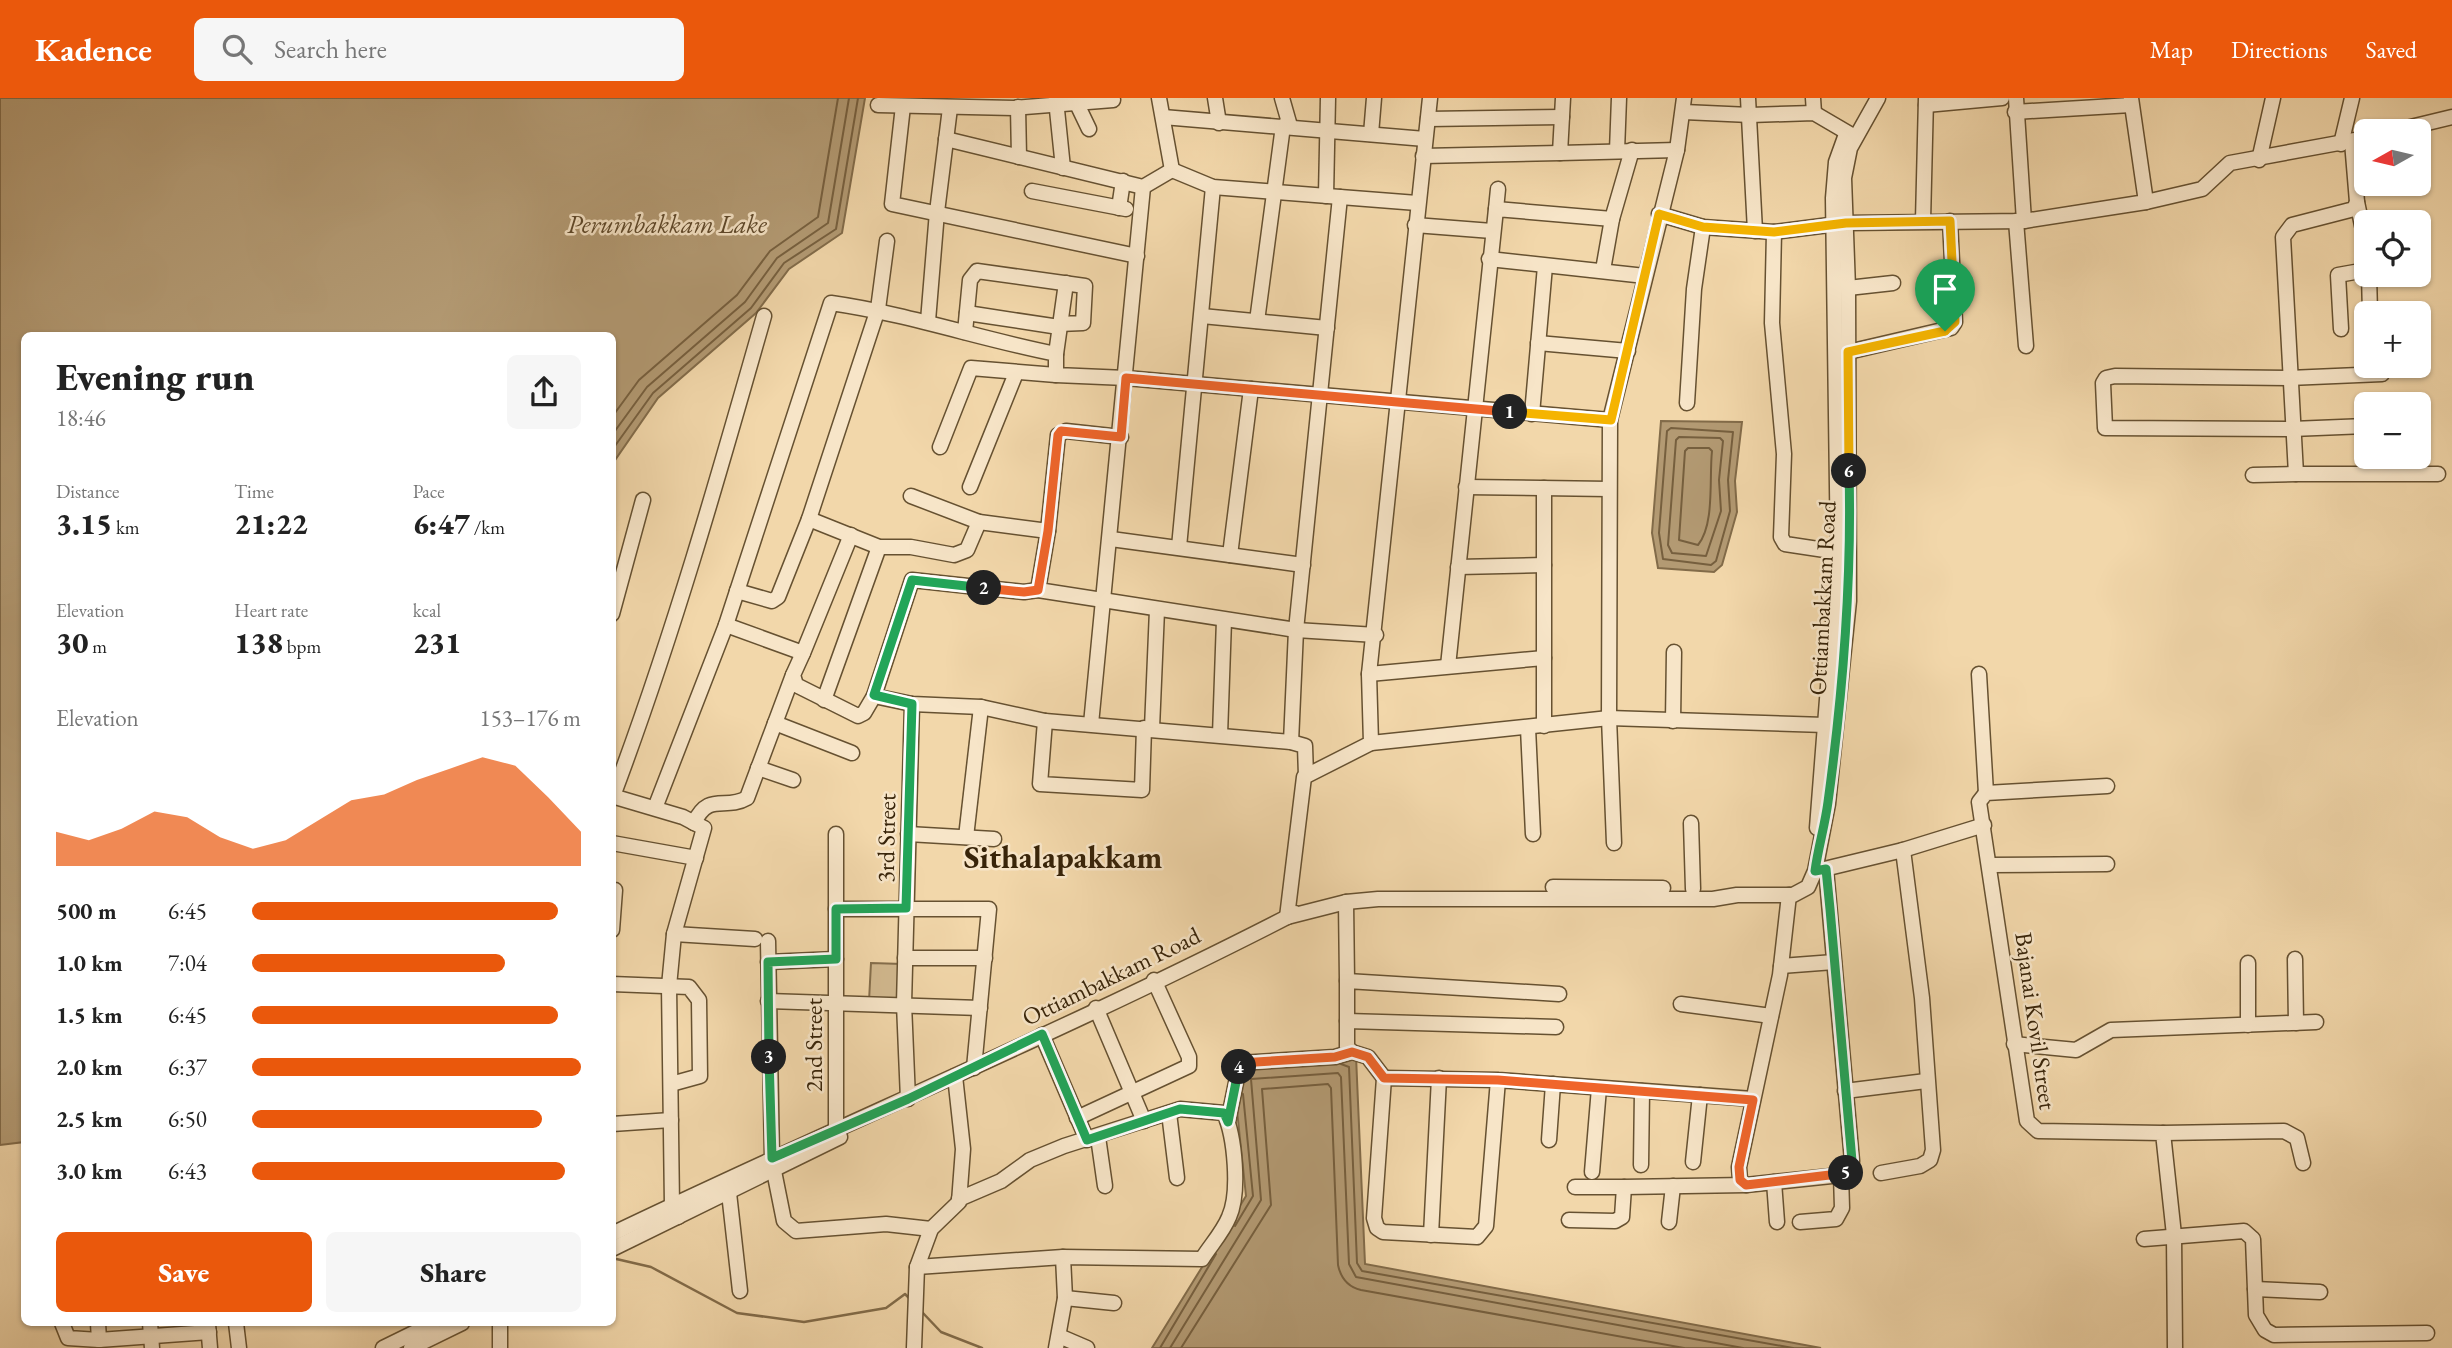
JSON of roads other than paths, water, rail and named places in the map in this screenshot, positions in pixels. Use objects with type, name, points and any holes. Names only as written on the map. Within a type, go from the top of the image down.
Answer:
[{"type":"street","points":[[1159,98],[1172,170]]},
{"type":"street","points":[[1215,98],[1219,123]]},
{"type":"street","points":[[1257,321],[1274,192],[1286,126],[1282,98]]},
{"type":"street","points":[[1291,742],[1296,630],[1327,328],[1333,197],[1326,130],[1328,98]]},
{"type":"street","points":[[1371,134],[1374,98]]},
{"type":"street","points":[[1371,743],[1369,674],[1376,635],[1417,203],[1430,98]]},
{"type":"street","points":[[1560,153],[1563,98]]},
{"type":"street","points":[[1603,270],[1625,150],[1619,98]]},
{"type":"street","points":[[1748,98],[1755,231]]},
{"type":"street","name":"Ottiambakkam Road","points":[[1818,854],[1830,791],[1849,601],[1848,288],[1834,172],[1866,98]]},
{"type":"street","name":"Ottiambakkam Road","points":[[1851,135],[1878,98]]},
{"type":"street","points":[[1923,221],[1926,101],[2002,98]]},
{"type":"street","points":[[2259,160],[2273,98]]},
{"type":"street","points":[[2352,98],[2359,210]]},
{"type":"street","points":[[878,105],[950,108],[1056,102],[1077,104],[1113,100]]},
{"type":"street","points":[[2026,346],[2015,105],[2131,101],[2146,202]]},
{"type":"street","points":[[1056,102],[1063,168]]},
{"type":"street","points":[[1015,104],[1019,157]]},
{"type":"street","points":[[1077,104],[1089,129]]},
{"type":"street","points":[[1614,843],[1609,718],[1611,420],[1659,214],[1677,150],[1684,105],[1750,115],[1813,105],[1851,135]]},
{"type":"street","points":[[903,106],[892,204],[1137,256]]},
{"type":"street","points":[[928,321],[937,212],[950,108]]},
{"type":"street","points":[[1163,117],[1425,139]]},
{"type":"street","points":[[1428,119],[1562,117]]},
{"type":"street","points":[[2431,122],[2452,117]]},
{"type":"street","points":[[946,139],[1143,187],[1172,170]]},
{"type":"street","points":[[1659,214],[1703,227],[1774,232],[1840,224],[2020,221],[2146,202],[2202,189],[2230,163],[2259,160],[2353,141]]},
{"type":"street","points":[[1423,156],[1677,150]]},
{"type":"street","points":[[1172,170],[1213,187],[1417,203]]},
{"type":"street","points":[[1032,191],[1123,209],[1123,181]]},
{"type":"street","points":[[1091,724],[1101,600],[1111,539],[1121,437],[1143,187]]},
{"type":"street","points":[[1178,547],[1196,384],[1213,187]]},
{"type":"street","points":[[1448,666],[1498,189]]},
{"type":"street","points":[[2296,474],[2283,237],[2292,225],[2349,212],[2357,202]]},
{"type":"street","points":[[1496,209],[1612,219]]},
{"type":"street","points":[[1848,352],[1951,328],[1955,322],[1950,221]]},
{"type":"street","name":"Ottiambakkam Road","points":[[1800,1222],[1836,1219],[1842,1208],[1841,1175],[1850,1171],[1852,1161],[1834,962],[1816,822],[1838,552],[1840,224]]},
{"type":"street","points":[[1415,225],[1492,232]]},
{"type":"street","points":[[1687,403],[1694,289],[1703,227]]},
{"type":"street","points":[[1774,232],[1772,323],[1784,454],[1781,537],[1785,544],[1838,552]]},
{"type":"street","points":[[737,591],[772,601],[778,597],[809,519],[878,309],[887,240]]},
{"type":"street","points":[[1489,260],[1645,276]]},
{"type":"street","points":[[1532,414],[1545,266]]},
{"type":"street","points":[[965,332],[970,280],[977,271],[1085,286],[1083,323],[1059,326],[967,313]]},
{"type":"street","points":[[2340,329],[2338,275],[2354,272]]},
{"type":"street","points":[[1056,375],[1059,326],[1066,283]]},
{"type":"street","points":[[1848,288],[1894,283]]},
{"type":"street","points":[[655,808],[726,625],[829,305],[831,303],[878,309],[1056,354]]},
{"type":"street","points":[[616,788],[655,685],[764,316]]},
{"type":"street","points":[[1202,316],[1327,328]]},
{"type":"street","points":[[1538,343],[1628,351]]},
{"type":"street","points":[[940,447],[971,368],[1126,378],[1321,394],[1398,404],[1611,420]]},
{"type":"street","points":[[970,487],[1016,373]]},
{"type":"street","points":[[2354,375],[2106,378],[2105,428],[2292,429],[2354,426]]},
{"type":"street","points":[[1230,555],[1251,389]]},
{"type":"street","points":[[1038,590],[1048,531],[1058,435],[1061,431],[1121,437]]},
{"type":"street","points":[[2253,475],[2438,474]]},
{"type":"street","points":[[1466,487],[1609,489]]},
{"type":"street","points":[[1533,834],[1536,727],[1544,658],[1544,488]]},
{"type":"street","points":[[911,496],[979,522],[1048,531]]},
{"type":"street","points":[[616,598],[643,500]]},
{"type":"street","points":[[809,519],[880,547],[911,547],[954,555],[967,550],[979,522]]},
{"type":"street","points":[[694,822],[704,807],[713,803],[739,802],[747,798],[793,675],[851,535]]},
{"type":"street","points":[[1111,539],[1303,565]]},
{"type":"street","points":[[824,700],[880,547]]},
{"type":"street","points":[[1458,567],[1544,565]]},
{"type":"street","points":[[793,675],[796,685],[824,700],[858,716],[864,713],[874,695],[912,580],[1024,592],[1038,590],[1296,630],[1376,635]]},
{"type":"street","points":[[1045,722],[1040,784],[1142,790],[1157,610]]},
{"type":"street","points":[[1220,735],[1224,620]]},
{"type":"street","points":[[726,625],[803,653]]},
{"type":"street","points":[[1673,721],[1674,652]]},
{"type":"street","points":[[1369,674],[1544,658]]},
{"type":"street","points":[[1979,674],[1986,793],[2106,786]]},
{"type":"street","points":[[874,695],[912,704],[981,707],[1045,722],[1148,728],[1291,742],[1305,746],[1306,776],[1287,917]]},
{"type":"street","name":"3rd Street","points":[[905,1100],[904,1004],[912,704]]},
{"type":"street","points":[[966,837],[981,707]]},
{"type":"street","points":[[1306,776],[1371,743],[1609,718],[1825,725]]},
{"type":"street","points":[[775,723],[852,753]]},
{"type":"street","points":[[758,768],[793,780]]},
{"type":"street","name":"Bajanai Kovil Street","points":[[1986,793],[1979,802],[1991,865],[2014,1044],[2028,1126],[2038,1131],[2163,1133]]},
{"type":"street","points":[[616,797],[655,808],[704,828],[674,934],[669,986],[675,1211]]},
{"type":"street","points":[[1691,823],[1693,889]]},
{"type":"street","points":[[1746,1185],[1740,1180],[1739,1167],[1781,966],[1790,895],[1808,887],[1821,870],[1903,850],[1984,825]]},
{"type":"street","name":"2nd Street","points":[[836,834],[836,1130]]},
{"type":"street","points":[[908,834],[995,839]]},
{"type":"street","points":[[616,844],[696,858]]},
{"type":"street","points":[[1881,1173],[1920,1166],[1930,1160],[1933,1150],[1922,998],[1903,850]]},
{"type":"street","points":[[1991,865],[2107,864]]},
{"type":"street","name":"Ottiambakkam Road","points":[[616,1247],[675,1211],[1326,900],[1378,890],[1610,887],[1714,889],[1737,895]]},
{"type":"street","name":"Ottiambakkam Road","points":[[1287,917],[1346,902],[1505,897],[1713,899],[1737,895],[1790,895]]},
{"type":"street","points":[[1346,902],[1347,1047],[1352,1052],[1368,1057],[1384,1078],[1374,1218],[1377,1228],[1383,1232],[1477,1237],[1486,1226],[1498,1080]]},
{"type":"street","points":[[836,909],[989,909],[974,1068]]},
{"type":"street","points":[[674,934],[761,940],[768,962],[773,1165],[785,1221],[796,1231],[886,1224],[931,1229]]},
{"type":"street","points":[[905,957],[985,958]]},
{"type":"street","points":[[768,962],[836,959]]},
{"type":"street","points":[[2295,959],[2297,1023]]},
{"type":"street","points":[[1781,966],[1834,962]]},
{"type":"street","points":[[2248,963],[2248,1025]]},
{"type":"street","points":[[1077,1118],[1189,1066],[1189,1057],[1154,980]]},
{"type":"street","points":[[1347,981],[1559,994]]},
{"type":"street","points":[[616,984],[689,987],[699,1000],[700,1076],[671,1084]]},
{"type":"street","points":[[768,1000],[980,1008]]},
{"type":"street","points":[[1681,1004],[1771,1016]]},
{"type":"street","points":[[1096,1009],[1144,1121]]},
{"type":"street","points":[[1347,1021],[1556,1027]]},
{"type":"street","points":[[2014,1044],[2076,1050],[2111,1030],[2316,1022]]},
{"type":"street","points":[[1042,1034],[1077,1118],[1092,1138],[1105,1186]]},
{"type":"street","points":[[1228,1122],[1240,1063],[1335,1057],[1352,1052]]},
{"type":"street","points":[[955,1076],[963,1149],[959,1199]]},
{"type":"street","points":[[1384,1078],[1498,1080],[1753,1100]]},
{"type":"street","points":[[1431,1235],[1439,1078]]},
{"type":"street","points":[[1845,1091],[1926,1081]]},
{"type":"street","points":[[1549,1140],[1553,1084]]},
{"type":"street","points":[[1592,1172],[1599,1088]]},
{"type":"street","points":[[1641,1165],[1642,1091]]},
{"type":"street","points":[[1693,1162],[1700,1096]]},
{"type":"street","name":"Ottiambakkam Road","points":[[616,1233],[729,1193],[836,1130],[905,1100]]},
{"type":"street","points":[[914,1348],[917,1267],[931,1229],[959,1199],[1001,1181],[1030,1160],[1180,1109],[1224,1113],[1228,1122],[1236,1179],[1230,1216],[1202,1259],[1063,1257],[917,1267]]},
{"type":"street","points":[[1169,1113],[1177,1178]]},
{"type":"street","points":[[616,1124],[671,1120]]},
{"type":"street","points":[[2175,1348],[2174,1235],[2163,1133],[2284,1130],[2297,1138],[2303,1163]]},
{"type":"street","points":[[1575,1187],[1746,1185],[1841,1175]]},
{"type":"street","points":[[1774,1182],[1777,1222]]},
{"type":"street","points":[[1669,1222],[1673,1186]]},
{"type":"street","points":[[1569,1220],[1620,1220],[1624,1187]]},
{"type":"street","points":[[729,1193],[740,1291]]},
{"type":"street","points":[[2144,1239],[2244,1231],[2253,1239],[2260,1325],[2274,1335],[2427,1333]]},
{"type":"street","points":[[1063,1257],[1065,1298],[1058,1342],[1087,1348]]},
{"type":"street","points":[[2255,1289],[2320,1292]]},
{"type":"street","points":[[1065,1298],[1114,1303]]},
{"type":"street","points":[[63,1326],[68,1338],[99,1340],[151,1336],[208,1327],[210,1348]]},
{"type":"street","points":[[98,1326],[99,1340]]},
{"type":"street","points":[[236,1326],[239,1348]]},
{"type":"street","points":[[383,1348],[428,1326]]},
{"type":"street","points":[[411,1348],[456,1326]]},
{"type":"street","points":[[499,1326],[500,1348]]},
{"type":"water","name":"Perumbakkam Lake","points":[[0,98],[865,98],[842,233],[789,269],[756,313],[658,398],[616,459],[616,332],[21,332],[21,1142],[0,1145]]},
{"type":"water","points":[[1661,421],[1742,422],[1735,481],[1737,512],[1722,565],[1714,572],[1658,568],[1652,533]]},
{"type":"water","points":[[1356,1056],[1365,1264],[1821,1348],[1152,1348],[1246,1196],[1232,1063]]},
{"type":"waterway","points":[[616,1259],[651,1267],[737,1313],[804,1322],[886,1308],[905,1294],[910,1299]]},
{"type":"waterway","points":[[922,1312],[941,1332],[982,1348]]},
{"type":"district","name":"Sithalapakkam","points":[[1063,857]]}]
